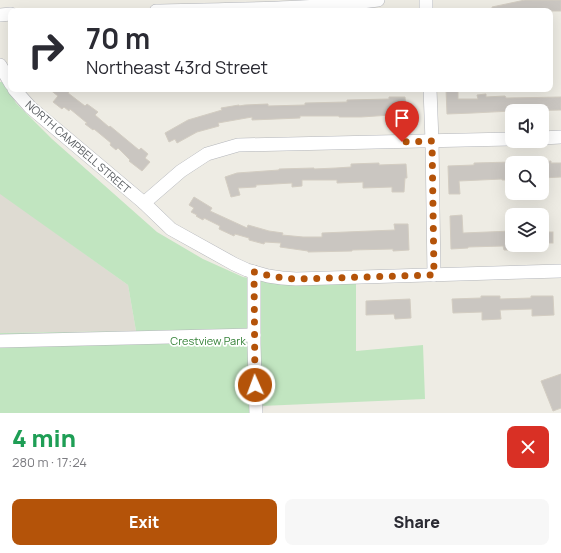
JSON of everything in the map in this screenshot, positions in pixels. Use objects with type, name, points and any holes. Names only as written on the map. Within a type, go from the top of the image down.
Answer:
[{"type":"street","points":[[292,8],[378,0]]},
{"type":"street","points":[[0,65],[8,79]]},
{"type":"street","name":"NORTH CAMPBELL STREET","points":[[17,92],[30,107],[144,203],[171,229],[234,264],[254,272],[268,276],[296,279],[561,271]]},
{"type":"street","points":[[430,92],[434,275]]},
{"type":"street","points":[[549,138],[561,137]]},
{"type":"street","points":[[144,203],[181,171],[200,158],[207,154],[238,145],[505,139]]},
{"type":"street","points":[[254,272],[256,413]]},
{"type":"street","points":[[0,340],[254,335]]},
{"type":"shaded area","points":[[0,193],[128,285],[136,331],[0,333]]},
{"type":"green space","name":"Crestview Park","points":[[0,82],[4,82],[8,92],[10,92],[16,103],[52,139],[157,232],[203,259],[243,277],[277,283],[356,284],[356,351],[423,345],[425,399],[261,406],[250,413],[0,413],[0,333],[136,331],[128,285],[0,194]]},
{"type":"building","points":[[525,0],[561,0],[561,11],[553,11],[553,8],[492,7]]},
{"type":"building","points":[[53,92],[69,92],[68,93],[85,106],[87,104],[98,112],[95,115],[109,127],[110,126],[139,150],[141,148],[148,154],[145,158],[150,162],[142,171],[129,161],[130,160],[118,148],[116,150],[110,145],[111,143],[94,129],[93,130],[85,124],[87,123],[70,109],[69,111],[64,107],[62,109],[53,102],[58,96]]},
{"type":"building","points":[[446,92],[458,92],[458,99],[478,99],[477,95],[486,94],[486,97],[505,96],[506,98],[561,97],[561,110],[549,110],[549,104],[505,104],[505,111],[447,114]]},
{"type":"building","points":[[389,97],[405,97],[406,114],[361,117],[300,116],[300,118],[252,120],[252,117],[218,123],[219,126],[197,132],[177,143],[175,139],[169,142],[165,133],[188,120],[222,110],[221,108],[239,105],[305,105],[305,103],[347,102],[347,100],[389,99]]},
{"type":"building","points":[[549,161],[551,161],[551,163],[561,163],[561,177],[549,178]]},
{"type":"building","points":[[505,162],[505,180],[459,181],[460,194],[449,194],[448,166],[474,165],[474,163]]},
{"type":"building","points":[[379,163],[379,165],[406,164],[407,178],[405,178],[404,192],[392,192],[392,187],[363,188],[363,182],[337,183],[337,180],[302,180],[302,186],[292,187],[292,183],[256,185],[256,187],[238,188],[240,195],[231,197],[225,177],[237,173],[279,169],[336,168],[351,167],[351,164]]},
{"type":"building","points":[[194,197],[212,208],[210,211],[247,228],[248,225],[283,233],[282,235],[322,237],[322,233],[395,230],[394,224],[408,224],[409,250],[393,251],[393,249],[308,252],[280,247],[281,243],[265,242],[264,244],[235,234],[234,236],[219,229],[220,226],[204,218],[203,220],[196,216],[197,215],[191,212],[194,208],[189,205]]},
{"type":"building","points":[[462,215],[463,233],[505,231],[505,250],[503,246],[451,249],[450,216]]},
{"type":"building","points":[[549,232],[553,232],[553,243],[549,243]]},
{"type":"building","points":[[481,296],[500,296],[500,299],[531,298],[531,296],[553,296],[554,315],[532,316],[532,309],[500,310],[501,319],[482,320],[482,312],[453,313],[452,299],[481,298]]},
{"type":"building","points":[[410,299],[411,318],[395,319],[394,314],[366,315],[366,301]]},
{"type":"building","points":[[561,374],[561,408],[553,411],[541,381]]},
{"type":"route","points":[[255,385],[254,272],[268,276],[296,279],[434,275],[432,141],[402,142]]}]
